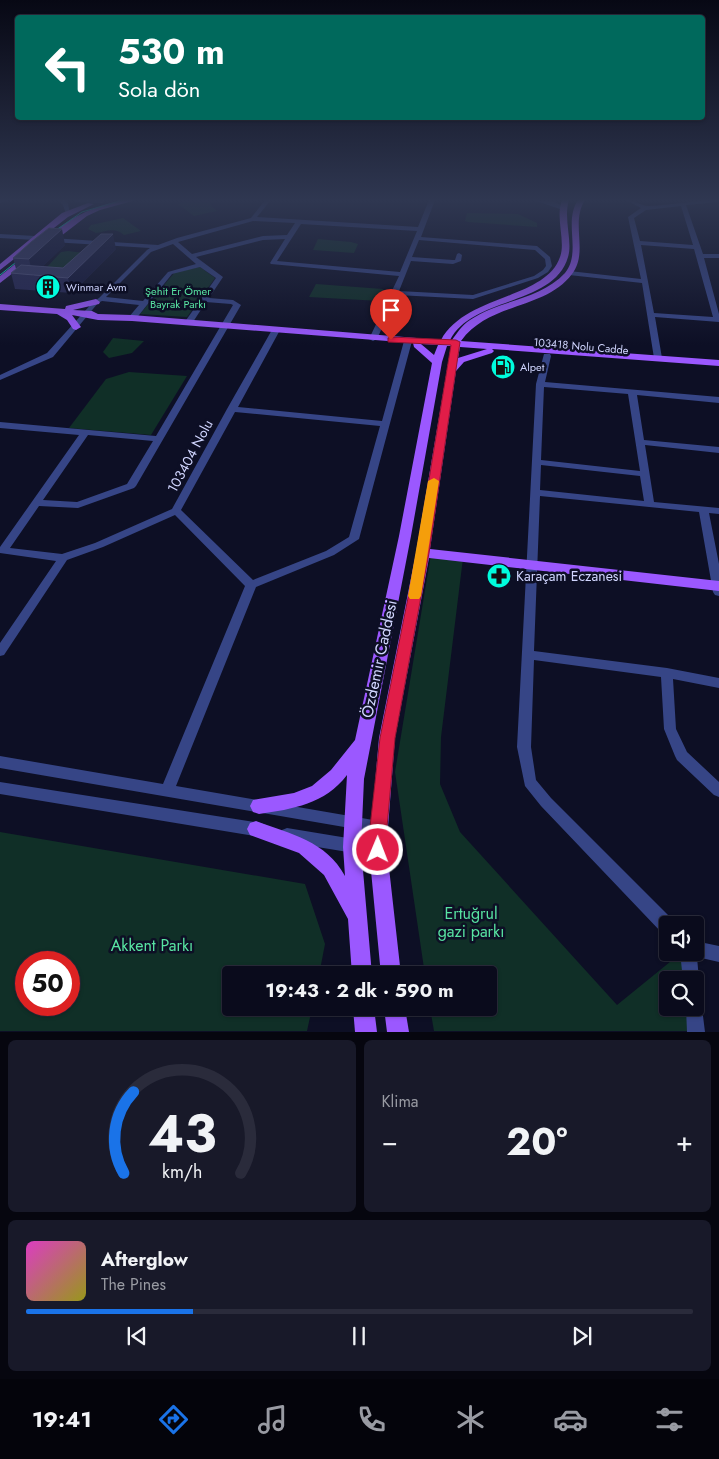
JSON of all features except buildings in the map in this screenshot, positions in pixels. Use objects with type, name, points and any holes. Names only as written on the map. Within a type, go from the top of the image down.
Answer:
[{"type":"main road","points":[[0,268],[23,248]]},
{"type":"main road","points":[[449,342],[456,325],[469,315],[538,284],[558,268],[565,256],[565,248]]},
{"type":"main road","points":[[486,347],[469,335],[468,326],[479,319],[536,295],[561,280],[568,273],[576,256],[576,248]]},
{"type":"main road","points":[[0,280],[37,251]]},
{"type":"main road","points":[[57,311],[98,301]]},
{"type":"main road","points":[[1,306],[57,311],[85,318],[132,318]]},
{"type":"main road","points":[[57,311],[70,318],[132,318],[412,343],[449,342]]},
{"type":"main road","name":"Özdemir Caddesi","points":[[361,966],[352,847],[355,779],[405,536],[437,362],[449,342],[468,326]]},
{"type":"main road","points":[[412,343],[427,340],[449,342]]},
{"type":"main road","name":"Özdemir Caddesi","points":[[390,966],[378,850],[378,827],[387,738],[423,553],[449,374],[449,342]]},
{"type":"main road","name":"103418 Nolu Cadde","points":[[449,342],[547,356],[719,371]]},
{"type":"main road","points":[[412,343],[437,362]]},
{"type":"main road","points":[[449,374],[461,360],[486,347],[719,363]]},
{"type":"main road","points":[[423,553],[719,588]]},
{"type":"main road","points":[[259,806],[300,800],[320,792],[341,772],[362,740]]},
{"type":"main road","points":[[256,829],[305,847],[331,869],[357,917]]},
{"type":"main road","points":[[365,1016],[366,1032]]},
{"type":"main road","points":[[396,1016],[398,1032]]},
{"type":"street","points":[[98,301],[149,251],[156,248]]},
{"type":"street","points":[[181,248],[201,265],[220,277],[188,323]]},
{"type":"street","points":[[192,256],[223,248]]},
{"type":"street","points":[[283,248],[273,264],[403,274]]},
{"type":"street","points":[[373,339],[395,293],[413,248]]},
{"type":"street","points":[[395,293],[473,298],[536,277],[546,271],[549,266],[548,258],[537,248]]},
{"type":"street","points":[[638,248],[658,358]]},
{"type":"street","points":[[650,315],[718,320],[697,248]]},
{"type":"street","points":[[409,259],[454,262],[458,261],[459,255]]},
{"type":"street","points":[[700,256],[719,256]]},
{"type":"street","points":[[132,318],[174,271],[201,265]]},
{"type":"street","points":[[568,273],[644,282]]},
{"type":"street","points":[[38,502],[78,505],[131,486],[237,305],[233,302],[204,300]]},
{"type":"street","points":[[98,301],[144,303]]},
{"type":"street","points":[[2,376],[50,355],[102,303],[98,301]]},
{"type":"street","name":"103404 Nolu","points":[[2,550],[63,558],[99,545],[176,511],[276,330]]},
{"type":"street","points":[[167,791],[251,585],[330,553],[354,539],[386,424],[412,343]]},
{"type":"street","points":[[547,356],[540,384],[524,747],[530,782],[546,802],[659,918]]},
{"type":"street","points":[[540,384],[719,400]]},
{"type":"street","points":[[632,392],[649,503]]},
{"type":"street","points":[[231,409],[386,424]]},
{"type":"street","points":[[0,425],[158,439]]},
{"type":"street","points":[[2,550],[38,502],[85,433]]},
{"type":"street","points":[[640,442],[719,450]]},
{"type":"street","points":[[536,462],[645,474]]},
{"type":"street","points":[[536,493],[719,511]]},
{"type":"street","points":[[702,509],[719,588]]},
{"type":"street","points":[[176,511],[251,585]]},
{"type":"street","points":[[0,652],[63,558]]},
{"type":"street","points":[[528,655],[667,673],[719,683]]},
{"type":"street","points":[[667,673],[670,729],[682,756],[719,791]]},
{"type":"street","points":[[0,762],[378,827]]},
{"type":"street","points":[[0,788],[378,850]]},
{"type":"street","points":[[704,951],[719,954]]},
{"type":"street","points":[[695,1016],[696,1032]]},
{"type":"green space","points":[[314,248],[356,248],[354,253],[313,250]]},
{"type":"green space","points":[[61,252],[85,253],[72,269],[47,267]]},
{"type":"green space","name":"Şehit Er Ömer Bayrak Parkı","points":[[200,267],[215,278],[187,317],[140,314],[175,272]]},
{"type":"green space","points":[[316,284],[383,289],[380,301],[309,297]]},
{"type":"green space","points":[[113,338],[144,341],[132,353],[109,358],[103,352]]},
{"type":"green space","points":[[129,372],[187,376],[151,435],[69,428],[106,379]]},
{"type":"green space","name":"Ertuğrul gazi parkı","points":[[431,554],[463,558],[441,737],[440,784],[460,832],[617,1005],[671,961],[684,961],[688,971],[659,971],[659,1016],[695,1016],[696,1031],[434,1031],[431,1016],[497,1016],[497,966],[424,966],[395,772]]},
{"type":"green space","name":"Akkent Parkı","points":[[0,832],[305,884],[325,944],[321,966],[222,966],[222,1016],[310,1016],[307,1031],[0,1031]]},
{"type":"tram line","points":[[0,275],[25,255]]},
{"type":"slow traffic","points":[[414,596],[434,481]]},
{"type":"place","name":"Winmar Avm","points":[[48,287]]},
{"type":"place","name":"Alpet","points":[[503,367]]},
{"type":"place","name":"Karaçam Eczanesi","points":[[499,576]]},
{"type":"route","points":[[378,850],[378,827],[387,738],[423,553],[449,374],[456,342],[391,340]]}]
